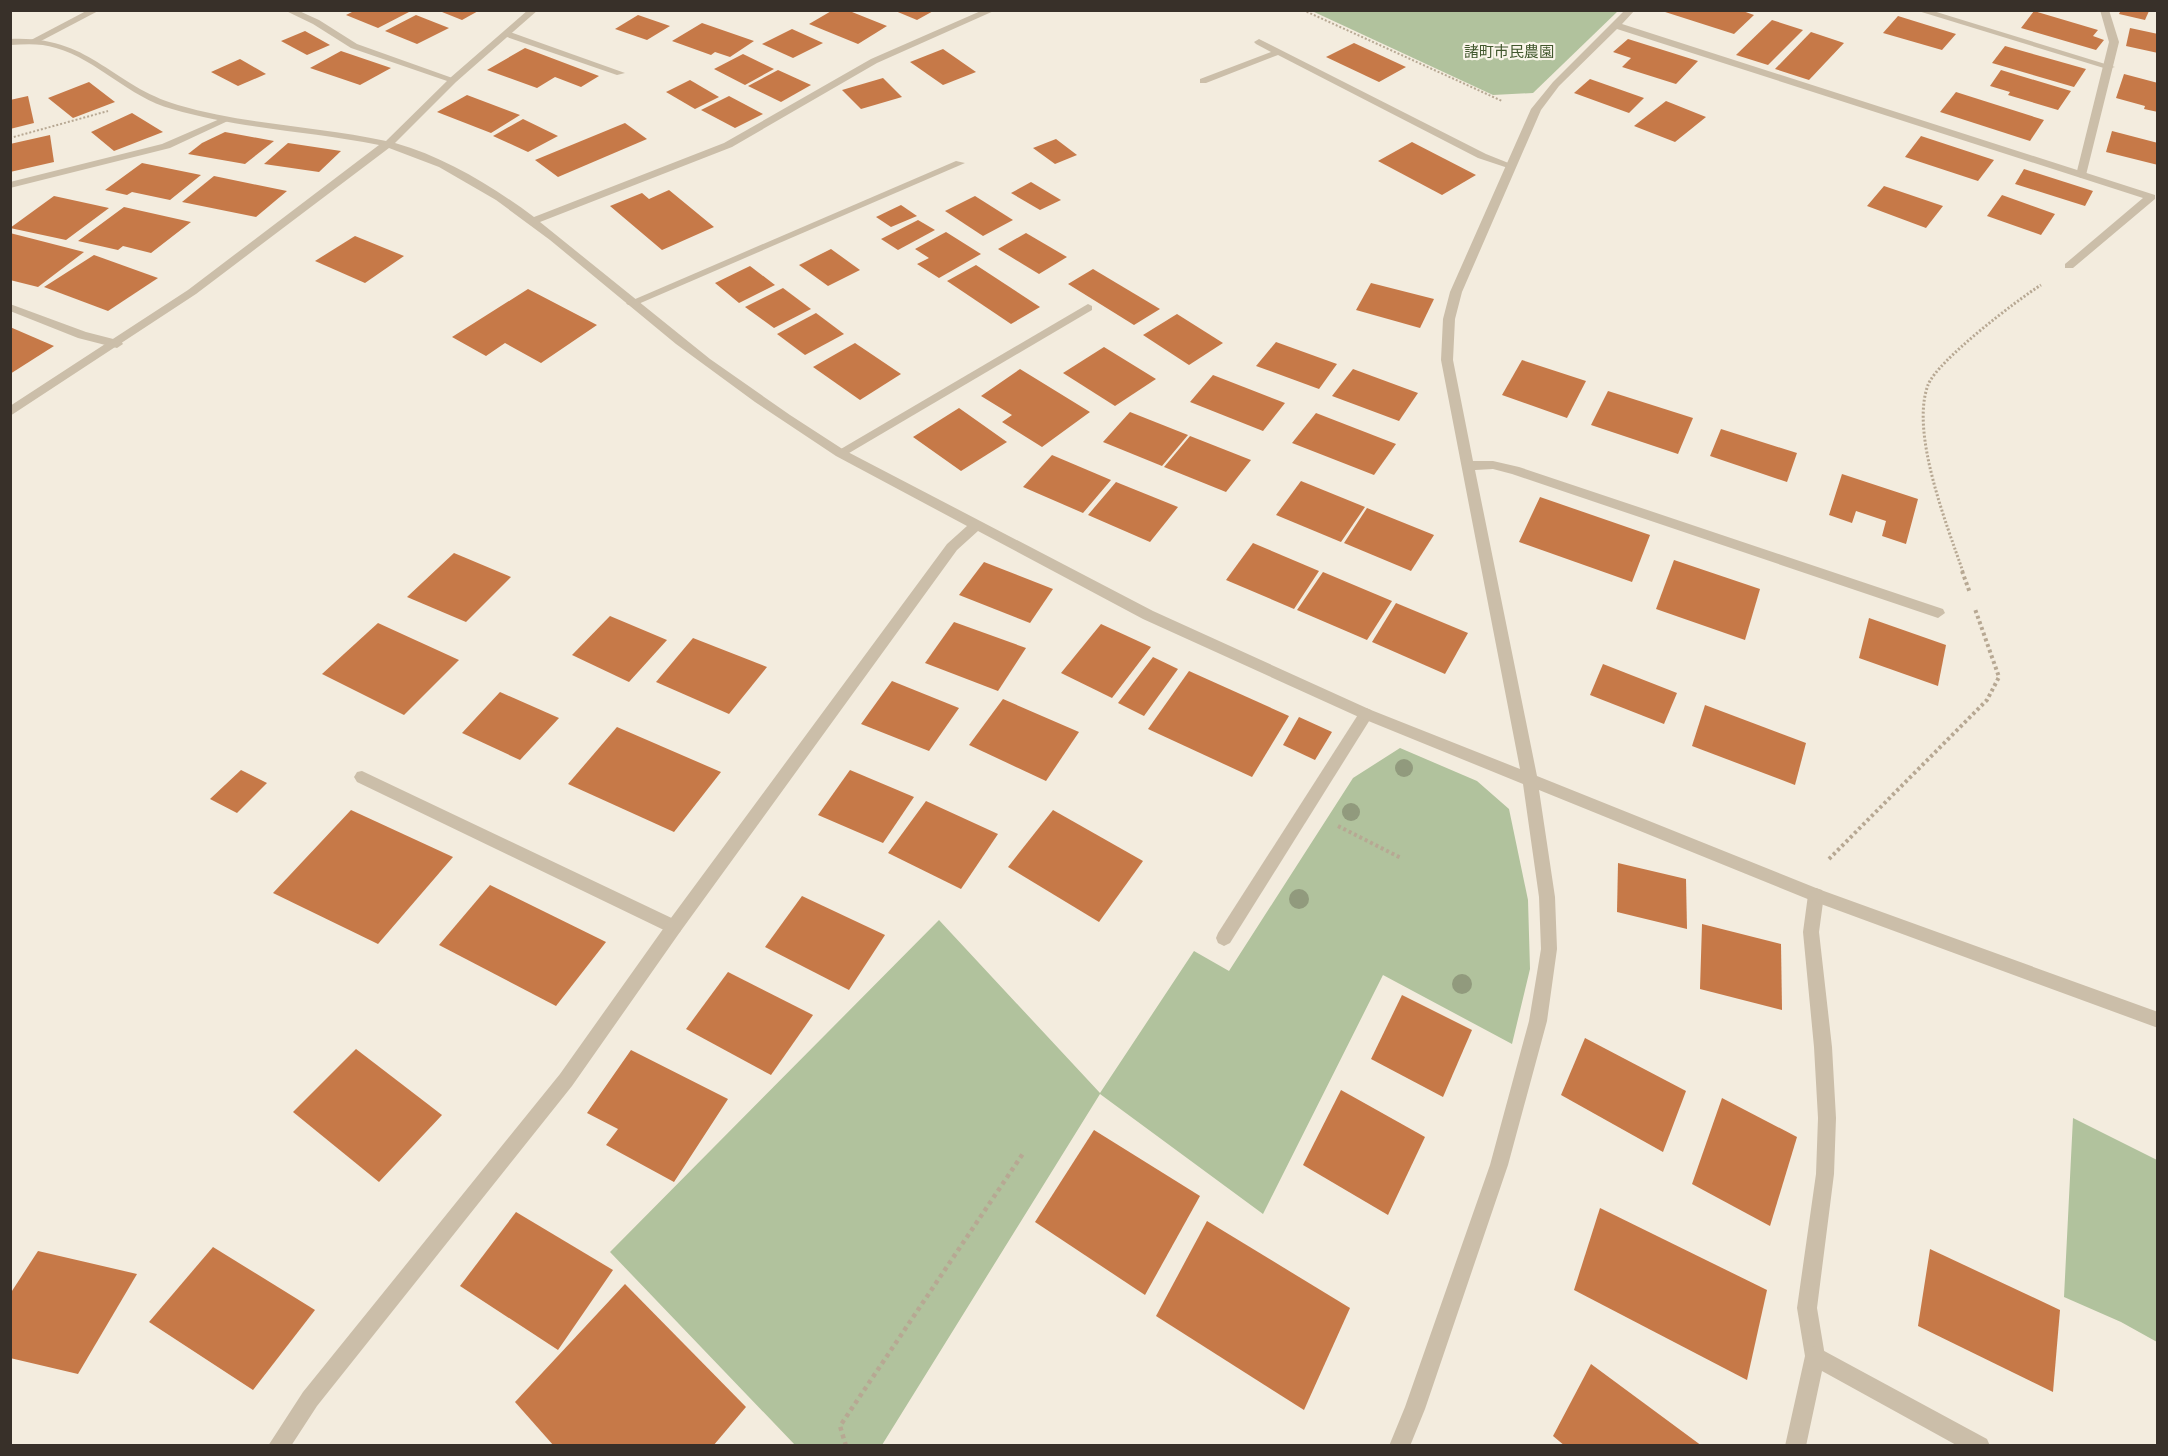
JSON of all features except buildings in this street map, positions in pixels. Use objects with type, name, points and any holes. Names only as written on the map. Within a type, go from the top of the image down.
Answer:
[{"type":"street","points":[[36,40],[96,10]]},
{"type":"street","points":[[288,10],[316,22],[354,46],[453,80]]},
{"type":"street","points":[[10,412],[117,344],[192,292],[389,143],[453,80],[534,10]]},
{"type":"street","points":[[531,222],[728,145],[874,61],[992,10]]},
{"type":"street","points":[[1399,1446],[1415,1409],[1499,1165],[1538,1021],[1549,949],[1547,897],[1530,780],[1447,360],[1449,319],[1456,292],[1536,109],[1546,95],[1631,10]]},
{"type":"street","points":[[1919,10],[2110,67]]},
{"type":"street","points":[[2081,175],[2110,67],[2114,42],[2104,10]]},
{"type":"street","points":[[1615,25],[2154,197]]},
{"type":"street","points":[[507,34],[620,73]]},
{"type":"street","points":[[10,42],[36,40],[75,50],[148,98],[225,120],[389,143],[435,160],[531,222],[632,303],[767,405],[840,453],[1148,615],[1366,714],[1816,895],[2157,1020]]},
{"type":"street","points":[[1259,42],[1482,156],[1511,166]]},
{"type":"street","points":[[1203,81],[1278,52]]},
{"type":"street","points":[[10,185],[166,146],[225,120]]},
{"type":"street","points":[[632,303],[960,163]]},
{"type":"street","points":[[2069,266],[2154,197]]},
{"type":"street","points":[[10,307],[82,335],[117,344]]},
{"type":"street","points":[[840,453],[1088,308]]},
{"type":"street","points":[[1467,466],[1493,465],[1514,470],[1938,613]]},
{"type":"street","points":[[278,1446],[310,1399],[393,1294],[513,1150],[566,1080],[674,927],[951,546],[977,524]]},
{"type":"street","points":[[1224,938],[1366,714]]},
{"type":"street","points":[[362,777],[674,927]]},
{"type":"street","points":[[1795,1446],[1815,1356],[1807,1308],[1825,1174],[1827,1118],[1823,1036],[1811,932],[1816,895]]},
{"type":"street","points":[[1815,1356],[1980,1446]]},
{"type":"path","points":[[1303,10],[1491,98],[1536,109]]},
{"type":"path","points":[[10,138],[72,122],[148,98]]},
{"type":"path","points":[[1816,895],[1822,866],[1987,700],[1999,677],[1935,493],[1922,417],[1927,386],[1937,371],[2016,300]]},
{"type":"path","points":[[1305,810],[1401,858]]},
{"type":"path","points":[[846,1446],[840,1426],[1024,1152]]},
{"type":"green space","name":"諸町市民農園","points":[[1312,11],[1618,11],[1533,93],[1493,95]]},
{"type":"green space","points":[[1400,748],[1477,781],[1509,809],[1528,900],[1530,969],[1512,1044],[1383,975],[1263,1214],[1100,1094],[882,1445],[795,1445],[610,1252],[939,920],[1100,1093],[1194,951],[1229,971],[1353,778]]},
{"type":"green space","points":[[2073,1118],[2157,1160],[2157,1342],[2121,1322],[2064,1297]]}]
